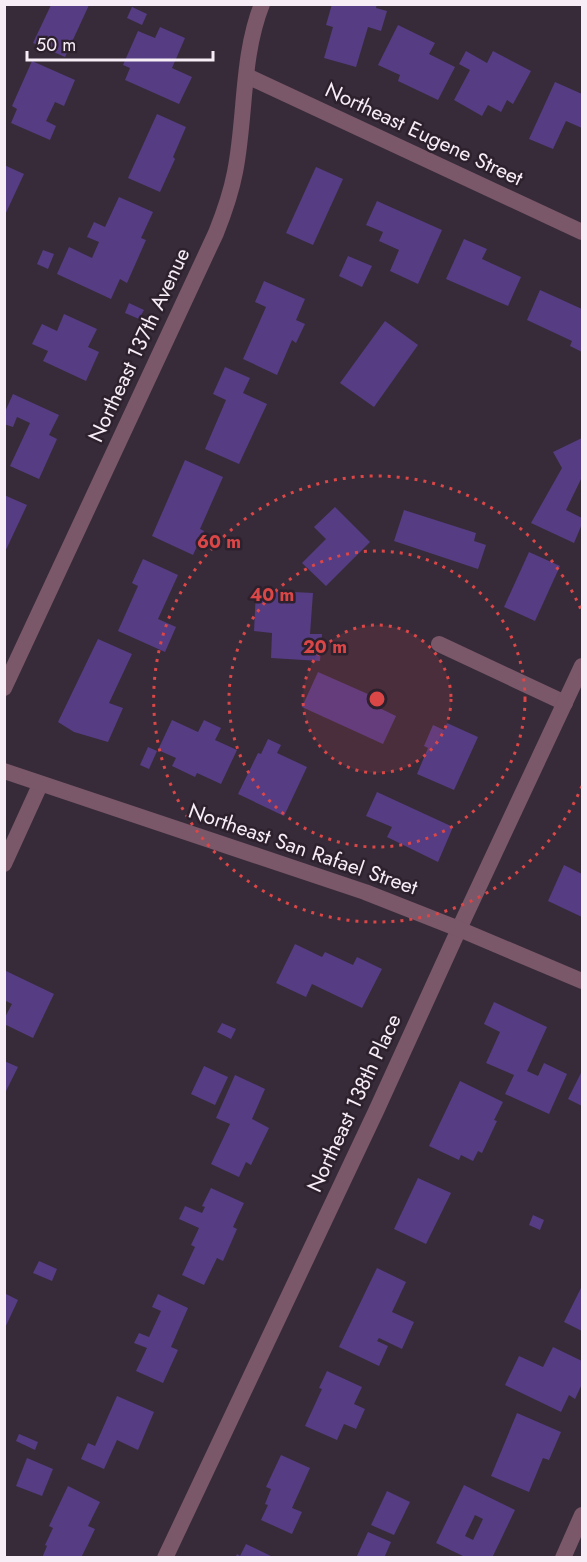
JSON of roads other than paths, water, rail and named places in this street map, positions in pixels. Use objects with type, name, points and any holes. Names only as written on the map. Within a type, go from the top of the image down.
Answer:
[{"type":"street","name":"Northeast 137th Avenue","points":[[4,688],[216,233],[236,170],[254,29],[262,4]]},
{"type":"street","name":"Northeast Eugene Street","points":[[247,76],[582,232]]},
{"type":"street","points":[[439,644],[565,703]]},
{"type":"street","name":"Northeast 138th Place","points":[[165,1557],[377,1109],[582,666]]},
{"type":"street","name":"Northeast San Rafael Street","points":[[4,771],[40,785],[318,876],[459,929],[582,981]]},
{"type":"street","points":[[4,864],[40,785]]},
{"type":"street","points":[[562,1557],[582,1515]]}]
